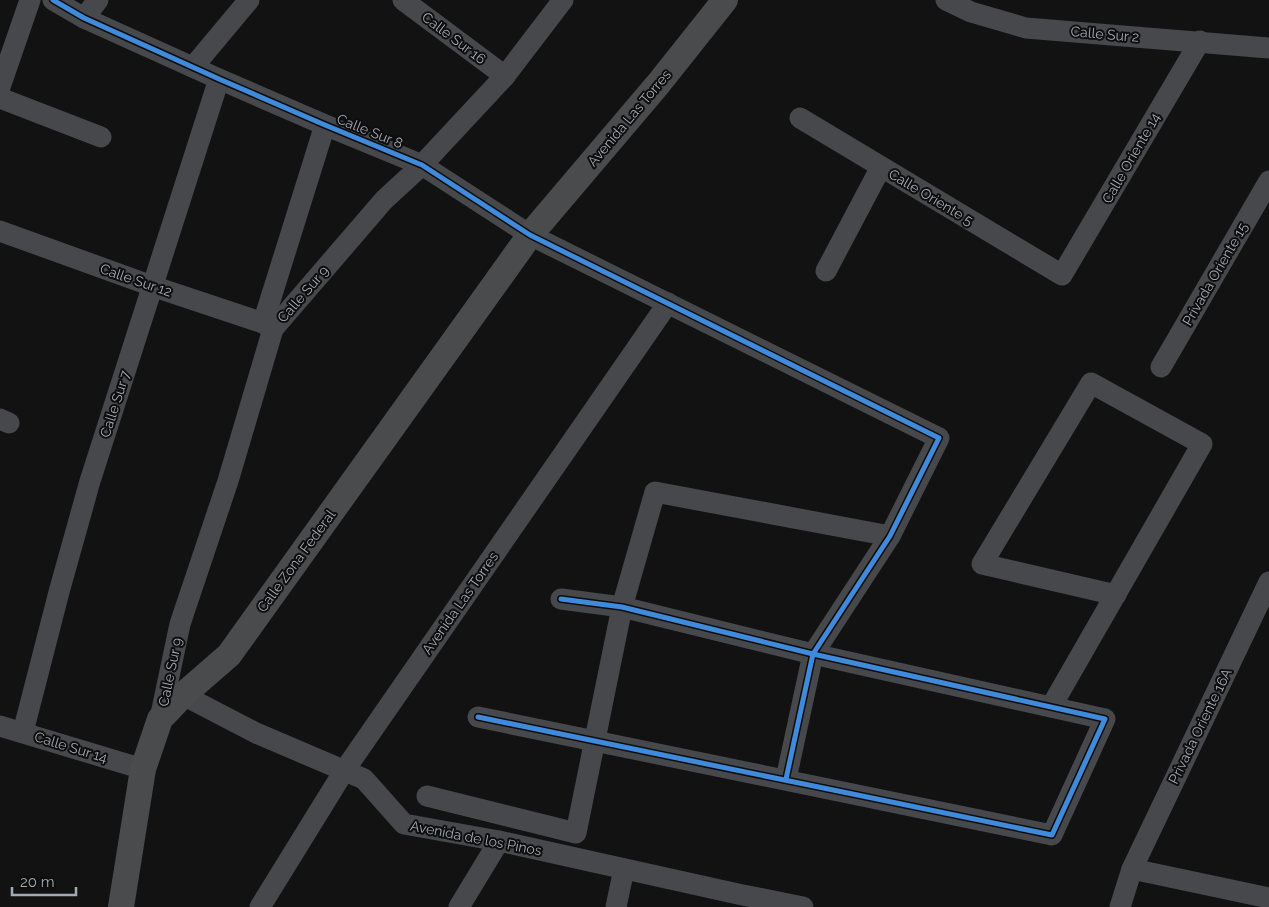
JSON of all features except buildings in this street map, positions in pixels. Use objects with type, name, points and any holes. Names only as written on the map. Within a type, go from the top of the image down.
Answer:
[{"type":"main road","name":"Avenida Las Torres","points":[[530,235],[660,83],[725,0]]},
{"type":"main road","name":"Calle Zona Federal","points":[[121,907],[143,770],[160,720],[183,695],[229,655],[530,235]]},
{"type":"street","points":[[0,87],[30,0]]},
{"type":"street","name":"Calle Sur 8","points":[[53,0],[84,18],[219,79],[422,165],[530,235],[939,438],[890,536]]},
{"type":"street","points":[[84,18],[98,0]]},
{"type":"street","points":[[193,67],[249,0]]},
{"type":"street","name":"Calle Sur 16","points":[[403,0],[505,76]]},
{"type":"street","name":"Calle Sur 9","points":[[160,720],[180,624],[228,480],[268,326],[384,200],[422,165],[505,76],[563,0]]},
{"type":"street","name":"Calle Sur 2","points":[[946,0],[971,12],[1026,28],[1269,48]]},
{"type":"street","name":"Calle Oriente 14","points":[[1062,276],[1200,42]]},
{"type":"street","name":"Calle Sur 7","points":[[23,732],[90,481],[219,79]]},
{"type":"street","points":[[0,98],[101,137]]},
{"type":"street","name":"Calle Oriente 5","points":[[800,118],[1062,276]]},
{"type":"street","points":[[268,326],[325,125]]},
{"type":"street","points":[[826,270],[880,166]]},
{"type":"street","name":"Privada Oriente 15","points":[[1161,367],[1269,181]]},
{"type":"street","name":"Calle Sur 12","points":[[0,231],[268,326]]},
{"type":"street","name":"Avenida Las Torres","points":[[260,907],[344,770],[668,303]]},
{"type":"street","points":[[1051,707],[1116,595],[1202,444],[1091,383],[982,564],[1116,595]]},
{"type":"street","points":[[427,796],[576,833],[622,607],[655,492],[890,536],[813,654],[786,779]]},
{"type":"street","name":"Privada Oriente 16A","points":[[1132,869],[1269,582]]},
{"type":"street","points":[[478,717],[1052,835],[1105,719],[813,654],[622,607],[562,599]]},
{"type":"street","name":"Avenida de los Pinos","points":[[183,695],[256,733],[364,779],[404,824],[499,841],[624,868],[737,900],[803,907]]},
{"type":"street","name":"Calle Sur 14","points":[[0,726],[143,770]]},
{"type":"street","points":[[459,907],[499,841]]},
{"type":"street","points":[[616,907],[624,868]]},
{"type":"street","points":[[1120,907],[1132,869],[1269,898]]},
{"type":"cycle path","points":[[53,0],[84,18],[219,79],[422,165],[530,235],[939,438],[890,536],[813,654],[786,779]]},
{"type":"cycle path","points":[[478,717],[1052,835],[1105,719],[813,654],[622,607],[561,599]]}]
